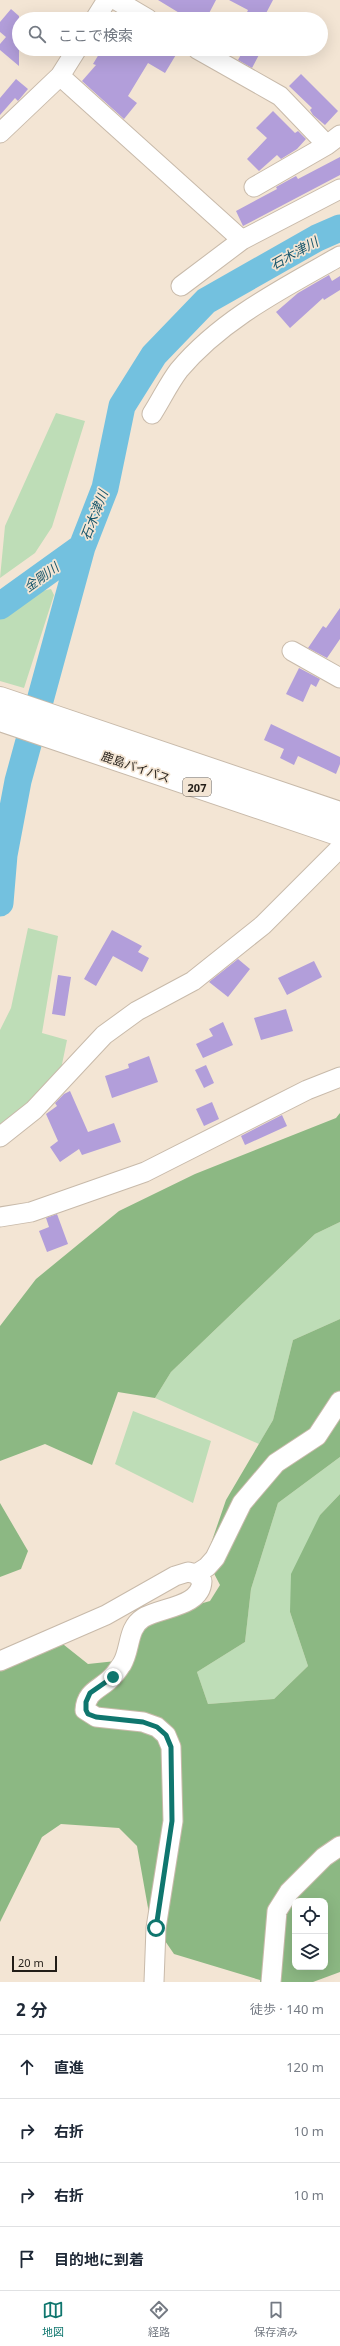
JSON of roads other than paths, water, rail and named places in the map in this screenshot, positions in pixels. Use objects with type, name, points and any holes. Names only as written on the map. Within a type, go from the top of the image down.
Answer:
[{"type":"highway","name":"鹿島バイパス","points":[[2,710],[58,729],[340,835]]},
{"type":"highway","name":"鹿島バイパス","points":[[58,729],[340,813]]},
{"type":"street","points":[[99,12],[107,0]]},
{"type":"street","points":[[116,0],[136,12]]},
{"type":"street","points":[[0,133],[60,76],[73,56]]},
{"type":"street","points":[[209,56],[280,96],[334,140],[254,187]]},
{"type":"street","points":[[60,76],[242,240]]},
{"type":"street","points":[[180,286],[242,240],[340,189]]},
{"type":"street","points":[[152,414],[179,371],[220,329],[266,298],[340,256]]},
{"type":"street","points":[[292,652],[340,678]]},
{"type":"street","points":[[0,1137],[34,1110],[104,1035],[137,1011],[193,981],[262,925],[340,848]]},
{"type":"street","points":[[0,1217],[12,1217],[31,1212],[145,1172],[307,1090],[340,1077]]},
{"type":"street","points":[[196,1574],[207,1567],[215,1558],[242,1503],[276,1463],[317,1436],[340,1401]]},
{"type":"street","points":[[0,1660],[106,1615],[175,1576],[188,1572],[196,1574],[202,1581],[201,1588],[192,1600],[144,1618],[134,1625],[123,1662],[113,1677],[90,1693],[86,1702],[86,1710],[96,1717],[143,1722],[157,1727],[166,1735],[171,1747],[172,1821],[156,1928],[154,1982]]},
{"type":"street","points":[[271,1982],[277,1911],[289,1892],[324,1857],[340,1846]]},
{"type":"waterway","name":"石木津川","points":[[0,903],[4,855],[18,781],[82,547],[105,488],[122,406],[154,355],[206,301],[317,238],[340,228]]},
{"type":"waterway","name":"金剛川","points":[[0,606],[82,547]]}]
